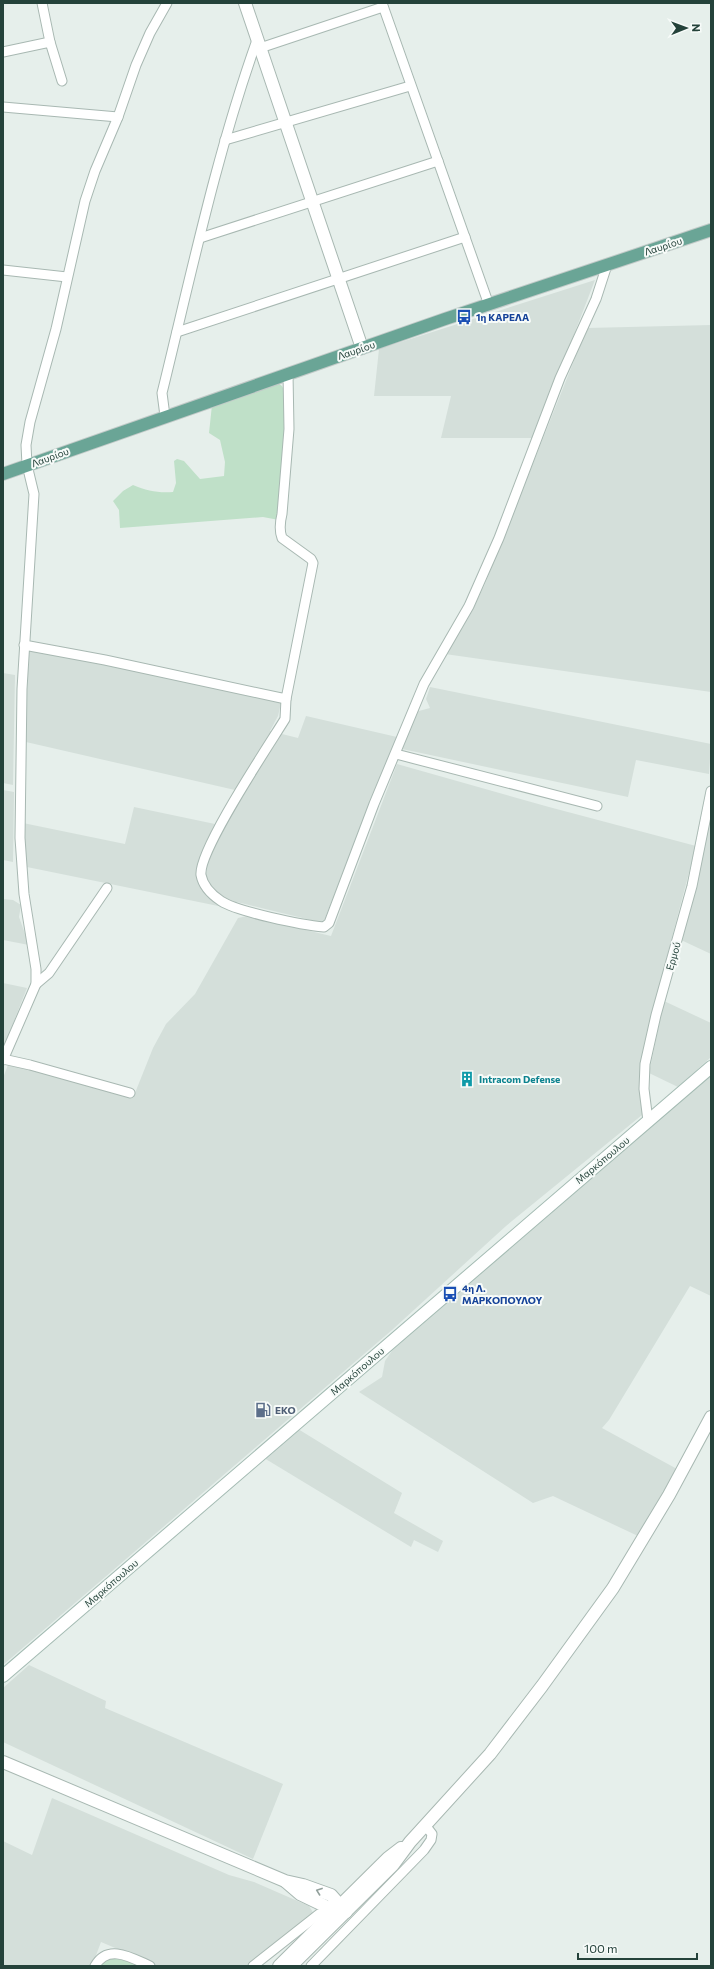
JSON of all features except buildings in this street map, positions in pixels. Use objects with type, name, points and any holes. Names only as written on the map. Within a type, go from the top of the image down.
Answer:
[{"type":"main road","name":"Λαυρίου","points":[[3,474],[362,348],[711,230]]},
{"type":"street","points":[[42,3],[50,42],[62,81]]},
{"type":"street","points":[[130,1093],[3,1059],[36,984],[36,968],[25,901],[20,838],[22,688],[34,494],[27,465],[26,445],[30,422],[56,328],[85,201],[105,144],[118,116],[150,33],[167,3]]},
{"type":"street","points":[[245,3],[362,348]]},
{"type":"street","points":[[165,416],[162,393],[200,238],[238,93],[259,44],[383,5],[410,86],[489,305]]},
{"type":"street","points":[[3,52],[50,42]]},
{"type":"street","points":[[225,140],[410,86]]},
{"type":"street","points":[[3,107],[118,116]]},
{"type":"street","points":[[200,238],[438,161]]},
{"type":"street","points":[[177,332],[465,237]]},
{"type":"street","points":[[288,374],[288,429],[282,514],[280,523],[281,534],[282,538],[311,559],[312,563],[286,699],[285,719],[212,839],[202,863],[201,876],[207,890],[221,901],[244,910],[324,927],[329,923],[374,804],[424,684],[469,606],[499,538],[560,378],[596,299],[607,265]]},
{"type":"street","points":[[3,270],[67,277]]},
{"type":"street","points":[[24,645],[105,660],[286,699]]},
{"type":"street","points":[[396,754],[597,806]]},
{"type":"street","name":"Ερμού","points":[[648,1121],[644,1089],[645,1064],[656,1015],[692,886],[711,791]]},
{"type":"street","points":[[36,984],[49,973],[106,888]]},
{"type":"street","name":"Μαρκόπουλου","points":[[3,1676],[711,1067]]},
{"type":"street","points":[[279,1966],[393,1865],[410,1842],[490,1754],[599,1608],[670,1495],[711,1417]]},
{"type":"street","points":[[3,1762],[286,1881],[303,1885],[331,1895],[343,1908]]},
{"type":"street","points":[[311,1966],[424,1850],[431,1840],[432,1834],[426,1825]]},
{"type":"street","points":[[286,1881],[300,1894],[323,1904],[334,1917]]},
{"type":"street","points":[[253,1966],[319,1914],[334,1917]]},
{"type":"street","points":[[291,1966],[334,1917]]},
{"type":"street","points":[[95,1966],[105,1955],[116,1953],[150,1966]]},
{"type":"shaded area","points":[[595,280],[534,438],[441,438],[451,396],[374,396],[379,349]]},
{"type":"shaded area","points":[[711,325],[711,692],[445,654],[470,615],[485,584],[587,328]]},
{"type":"shaded area","points":[[28,647],[119,665],[281,703],[278,716],[270,731],[298,738],[306,716],[397,737],[323,923],[237,902],[233,909],[22,866],[23,823],[125,844],[134,807],[215,824],[235,790],[26,742]]},
{"type":"shaded area","points":[[3,673],[15,675],[13,785],[3,783]]},
{"type":"shaded area","points":[[430,687],[711,744],[709,774],[636,760],[628,797],[402,749],[415,712],[430,708],[426,699]]},
{"type":"shaded area","points":[[397,764],[549,807],[696,846],[651,1017],[642,1059],[642,1115],[506,1226],[392,1330],[3,1665],[3,1078],[9,1062],[133,1098],[153,1048],[166,1024],[195,994],[238,918],[247,916],[331,936]]},
{"type":"shaded area","points":[[3,790],[14,792],[13,862],[3,860]]},
{"type":"shaded area","points":[[711,816],[711,954],[681,940]]},
{"type":"shaded area","points":[[3,899],[13,900],[21,905],[19,917],[29,945],[3,940]]},
{"type":"shaded area","points":[[3,983],[27,988],[3,1049]]},
{"type":"shaded area","points":[[664,1001],[711,1023],[711,1057],[678,1087],[649,1073]]},
{"type":"shaded area","points":[[711,1071],[711,1296],[690,1286],[609,1420],[602,1428],[677,1469],[638,1536],[553,1496],[533,1503],[359,1392],[382,1377],[385,1361],[398,1342]]},
{"type":"shaded area","points":[[298,1429],[402,1493],[394,1513],[443,1541],[438,1552],[414,1540],[411,1547],[264,1458]]},
{"type":"shaded area","points":[[29,1665],[106,1701],[105,1708],[283,1784],[253,1859],[3,1742],[3,1688]]},
{"type":"shaded area","points":[[52,1798],[229,1875],[254,1882],[309,1906],[314,1914],[248,1966],[158,1966],[101,1942],[92,1966],[3,1966],[3,1841],[32,1855]]},
{"type":"green space","points":[[275,381],[282,386],[287,396],[279,520],[263,517],[120,528],[119,510],[113,501],[123,491],[133,485],[153,491],[173,492],[176,483],[174,461],[177,459],[184,461],[200,479],[224,476],[225,462],[220,440],[209,433],[212,405]]},
{"type":"green space","points":[[116,1955],[141,1966],[98,1966],[99,1963]]},
{"type":"place","name":"1η ΚΑΡΕΛΑ","points":[[464,317]]},
{"type":"place","name":"Intracom Defense","points":[[467,1079]]},
{"type":"place","name":"4η Λ. ΜΑΡΚΟΠΟΥΛΟΥ","points":[[450,1294]]},
{"type":"place","name":"EKO","points":[[263,1410]]}]
